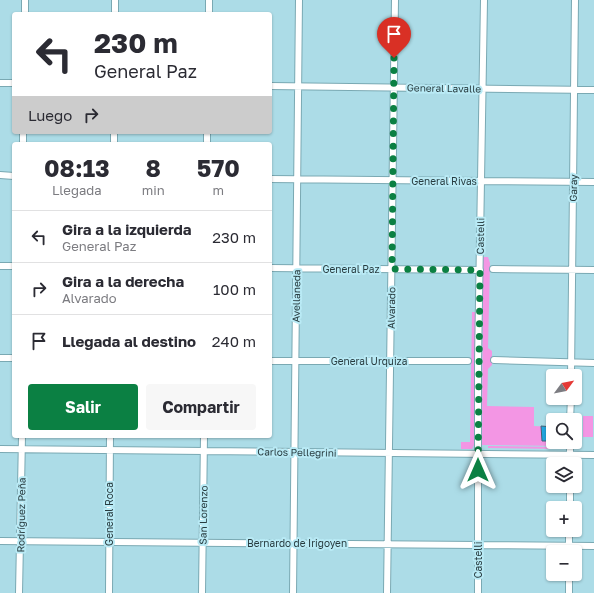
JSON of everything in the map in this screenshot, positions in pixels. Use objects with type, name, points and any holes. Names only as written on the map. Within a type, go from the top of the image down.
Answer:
[{"type":"street","points":[[25,0],[25,12]]},
{"type":"street","points":[[115,0],[115,12]]},
{"type":"street","points":[[208,12],[209,0]]},
{"type":"street","name":"Avellaneda","points":[[293,593],[300,0]]},
{"type":"street","name":"Alvarado","points":[[388,593],[395,0]]},
{"type":"street","name":"Castelli","points":[[478,593],[478,454],[484,0]]},
{"type":"street","name":"Garay","points":[[571,369],[575,0]]},
{"type":"street","points":[[0,83],[12,83]]},
{"type":"street","name":"General Lavalle","points":[[272,86],[594,90]]},
{"type":"street","points":[[0,175],[12,176]]},
{"type":"street","name":"General Rivas","points":[[272,179],[594,182]]},
{"type":"street","points":[[0,266],[12,266]]},
{"type":"street","name":"General Paz","points":[[272,268],[480,270]]},
{"type":"street","points":[[493,269],[594,270]]},
{"type":"street","points":[[0,358],[12,358]]},
{"type":"street","points":[[494,360],[594,363]]},
{"type":"street","name":"General Urquiza","points":[[272,361],[468,361]]},
{"type":"street","name":"Rodríguez Peña","points":[[19,593],[22,438]]},
{"type":"street","name":"General Roca","points":[[109,593],[110,438]]},
{"type":"street","name":"San Lorenzo","points":[[202,593],[204,438]]},
{"type":"street","name":"Carlos Pellegrini","points":[[0,449],[594,455]]},
{"type":"street","points":[[570,449],[570,455]]},
{"type":"street","name":"Bernardo de Irigoyen","points":[[0,541],[479,545],[546,548]]},
{"type":"street","name":"Bernardo de Irigoyen","points":[[582,547],[594,546]]},
{"type":"street","points":[[569,581],[569,593]]},
{"type":"shaded area","points":[[483,257],[488,257],[490,263],[488,348],[492,351],[492,365],[488,369],[487,406],[534,407],[534,426],[546,427],[546,446],[482,445]]},
{"type":"shaded area","points":[[472,312],[476,312],[474,445],[472,449],[461,449],[461,442],[470,442]]},
{"type":"shaded area","points":[[583,416],[593,416],[593,437],[583,437]]},
{"type":"shaded area","points":[[488,446],[546,447],[546,449],[488,448]]},
{"type":"building","points":[[541,426],[546,426],[546,441],[542,441]]},
{"type":"route","points":[[394,58],[392,269],[480,270],[478,470]]}]
